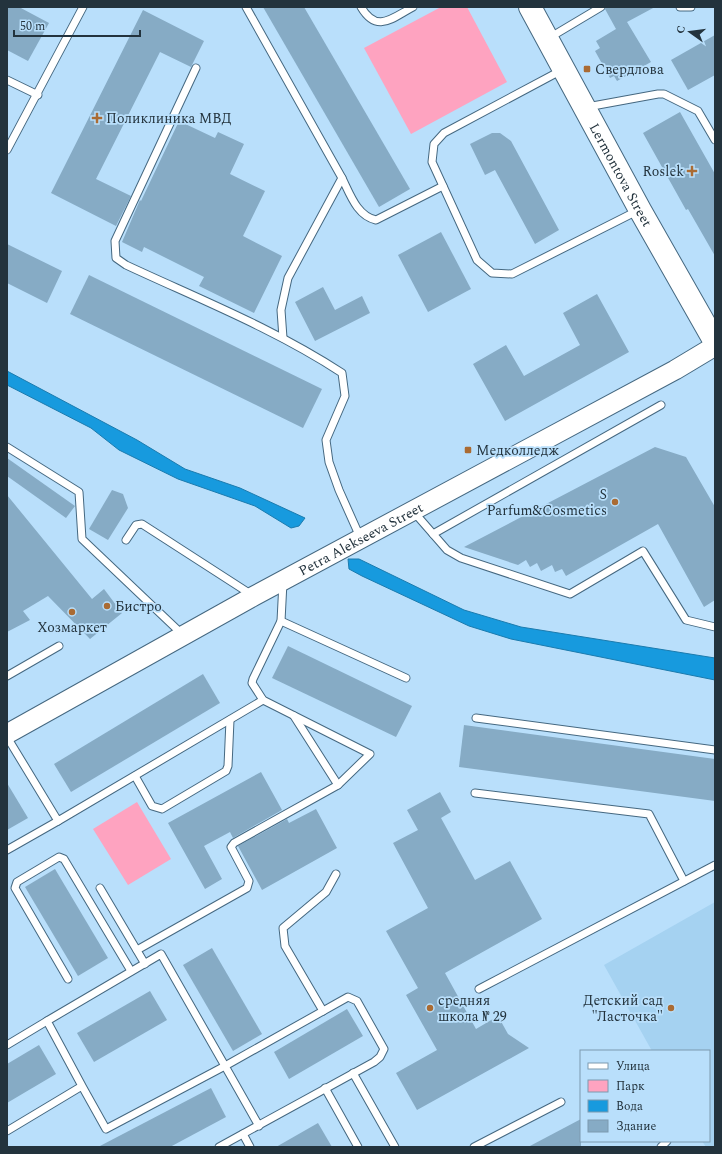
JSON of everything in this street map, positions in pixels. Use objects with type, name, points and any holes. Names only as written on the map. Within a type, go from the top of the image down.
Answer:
[{"type":"main road","name":"Lermontova Street","points":[[530,7],[640,210],[715,342]]},
{"type":"street","name":"Petra Alekseeva Street","points":[[7,734],[254,596],[668,374],[715,346]]},
{"type":"lane","points":[[7,150],[38,95],[83,7]]},
{"type":"lane","points":[[246,7],[361,212],[368,218],[376,220],[443,186]]},
{"type":"lane","points":[[361,7],[367,18],[378,22],[386,21],[413,7]]},
{"type":"lane","points":[[548,39],[601,7]]},
{"type":"lane","points":[[680,7],[691,7]]},
{"type":"lane","points":[[196,68],[115,242],[116,258],[283,338],[311,353],[342,373],[345,396],[326,440],[332,469],[361,539]]},
{"type":"lane","points":[[564,69],[444,133],[434,144],[432,162],[477,260],[492,273],[512,274],[640,210]]},
{"type":"lane","points":[[7,80],[38,95]]},
{"type":"lane","points":[[585,108],[664,94],[698,111],[715,140]]},
{"type":"lane","points":[[283,338],[281,310],[288,278],[342,178]]},
{"type":"lane","points":[[433,534],[661,405]]},
{"type":"lane","points":[[7,447],[79,492],[82,539],[183,635]]},
{"type":"lane","points":[[413,511],[447,550],[461,558],[570,594],[643,551],[686,620],[715,627]]},
{"type":"lane","points":[[126,540],[136,525],[142,524],[254,596]]},
{"type":"lane","points":[[137,950],[247,888],[249,881],[231,847],[234,843],[338,785],[370,754],[263,700],[252,683],[281,621],[282,582]]},
{"type":"lane","points":[[281,621],[406,678]]},
{"type":"lane","points":[[7,676],[59,646]]},
{"type":"lane","points":[[7,850],[263,700]]},
{"type":"lane","points":[[294,716],[338,785]]},
{"type":"lane","points":[[476,718],[715,750]]},
{"type":"lane","points":[[135,776],[152,806],[162,809],[226,771],[228,766],[230,720]]},
{"type":"lane","points":[[7,737],[58,821]]},
{"type":"lane","points":[[475,793],[649,814],[684,881]]},
{"type":"lane","points":[[68,979],[15,888],[17,882],[59,857],[64,859],[131,972]]},
{"type":"lane","points":[[479,989],[715,865]]},
{"type":"lane","points":[[323,1012],[285,946],[283,928],[326,892],[336,874]]},
{"type":"lane","points":[[100,888],[145,964]]},
{"type":"lane","points":[[7,1045],[160,954],[259,1126]]},
{"type":"lane","points":[[47,1021],[106,1129],[225,1066],[348,997],[357,1001],[384,1049],[380,1057],[219,1147]]},
{"type":"lane","points":[[353,1073],[395,1147]]},
{"type":"lane","points":[[7,1131],[82,1086]]},
{"type":"lane","points":[[325,1088],[358,1147]]},
{"type":"lane","points":[[474,1147],[561,1102]]},
{"type":"lane","points":[[243,1134],[250,1147]]},
{"type":"shaded area","name":"Детский сад \"Ласточка\"","points":[[715,902],[715,1147],[706,1147],[703,1142],[710,1142],[710,1050],[651,1050],[604,965]]},
{"type":"green space","points":[[441,7],[467,7],[507,82],[411,134],[364,48]]},
{"type":"green space","points":[[137,802],[171,859],[128,885],[93,829]]},
{"type":"water","points":[[7,371],[137,440],[185,469],[240,488],[305,518],[299,526],[291,528],[255,506],[178,479],[119,450],[91,428],[7,385]]},
{"type":"water","points":[[348,559],[359,559],[464,610],[521,627],[715,658],[715,680],[511,639],[469,626],[349,569]]},
{"type":"building","points":[[7,7],[19,7],[49,23],[28,61],[7,50]]},
{"type":"building","points":[[263,7],[304,7],[410,189],[379,207]]},
{"type":"building","points":[[606,7],[655,7],[627,22],[651,62],[617,81],[614,76],[610,78],[595,51],[600,48],[596,41],[616,29],[605,9]]},
{"type":"building","points":[[143,10],[204,41],[191,67],[160,52],[96,179],[131,196],[116,226],[51,193]]},
{"type":"building","points":[[715,35],[715,75],[688,90],[671,60]]},
{"type":"building","points":[[680,112],[715,174],[715,256],[688,209],[686,210],[643,133]]},
{"type":"building","points":[[179,121],[215,138],[218,132],[244,144],[230,174],[265,191],[243,236],[282,256],[254,313],[199,286],[204,277],[144,247],[142,252],[122,242],[140,200],[141,201]]},
{"type":"building","points":[[492,133],[500,133],[511,141],[559,230],[535,244],[495,170],[485,175],[470,144]]},
{"type":"building","points":[[441,232],[471,289],[428,312],[398,255]]},
{"type":"building","points":[[7,244],[62,271],[47,303],[7,283]]},
{"type":"building","points":[[89,275],[322,389],[303,428],[70,314]]},
{"type":"building","points":[[323,287],[335,310],[362,296],[370,313],[315,341],[295,302]]},
{"type":"building","points":[[597,294],[629,352],[505,421],[473,364],[506,345],[524,376],[580,345],[563,313]]},
{"type":"building","points":[[655,447],[686,457],[715,507],[715,600],[704,607],[658,524],[566,576],[562,569],[555,572],[552,565],[541,571],[537,563],[530,567],[526,560],[518,565],[464,547]]},
{"type":"building","points":[[7,458],[75,506],[66,518],[7,476]]},
{"type":"building","points":[[112,490],[123,494],[128,508],[108,540],[89,529]]},
{"type":"building","points":[[7,495],[92,599],[104,589],[122,613],[90,639],[48,596],[23,611],[30,620],[7,632]]},
{"type":"building","points":[[288,646],[412,706],[396,737],[272,678]]},
{"type":"building","points":[[203,674],[220,703],[71,792],[54,764]]},
{"type":"building","points":[[464,725],[715,759],[715,801],[459,767]]},
{"type":"building","points":[[261,772],[282,810],[233,838],[230,832],[204,846],[222,879],[205,889],[168,823]]},
{"type":"building","points":[[7,783],[28,818],[7,830]]},
{"type":"building","points":[[440,792],[451,812],[441,818],[475,880],[510,861],[542,919],[445,973],[476,1029],[498,1016],[508,1034],[529,1048],[417,1110],[396,1073],[437,1050],[406,995],[418,988],[386,931],[428,908],[393,843],[418,830],[407,810]]},
{"type":"building","points":[[316,809],[337,848],[262,890],[238,846],[287,819],[289,823]]},
{"type":"building","points":[[55,869],[108,958],[78,976],[25,887]]},
{"type":"building","points":[[212,948],[262,1034],[233,1051],[183,965]]},
{"type":"building","points":[[150,991],[167,1020],[94,1062],[77,1033]]},
{"type":"building","points":[[347,1009],[363,1036],[289,1079],[274,1052]]},
{"type":"building","points":[[39,1045],[56,1074],[7,1103],[7,1064]]},
{"type":"building","points":[[211,1088],[226,1117],[170,1147],[98,1147]]},
{"type":"building","points":[[580,1120],[581,1147],[528,1147]]},
{"type":"building","points":[[318,1123],[332,1147],[276,1147]]},
{"type":"place","name":"Свердлова","points":[[587,69]]},
{"type":"place","name":"Поликлиника МВД","points":[[97,118]]},
{"type":"place","name":"Roslek","points":[[692,171]]},
{"type":"place","name":"Медколледж","points":[[468,450]]},
{"type":"place","name":"S Parfum&Cosmetics","points":[[615,502]]},
{"type":"place","name":"Бистро","points":[[107,606]]},
{"type":"place","name":"Хозмаркет","points":[[72,612]]},
{"type":"place","name":"средняя школа № 29","points":[[430,1008]]},
{"type":"place","name":"Детский сад \"Ласточка\"","points":[[671,1008]]}]
